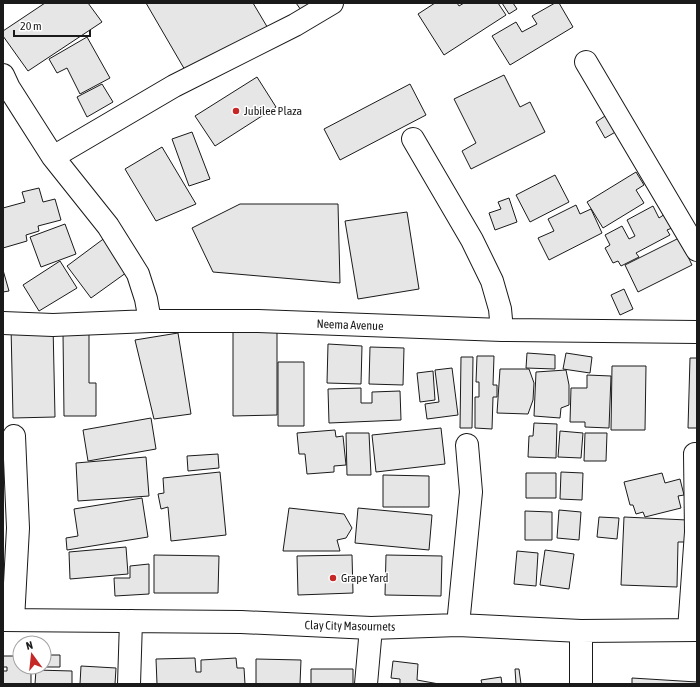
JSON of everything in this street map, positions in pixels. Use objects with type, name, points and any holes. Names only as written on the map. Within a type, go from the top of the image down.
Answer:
[{"type":"street","points":[[52,157],[174,86],[295,25],[332,3]]},
{"type":"street","points":[[586,62],[697,250]]},
{"type":"street","points":[[3,75],[9,88],[52,157],[108,226],[138,274],[146,299],[150,321]]},
{"type":"street","points":[[413,139],[472,240],[492,282],[500,309],[502,330]]},
{"type":"street","name":"Neema Avenue","points":[[3,323],[53,325],[150,321],[258,321],[502,330],[697,332]]},
{"type":"street","points":[[8,620],[18,528],[14,436]]},
{"type":"street","points":[[458,625],[471,492],[467,445]]},
{"type":"street","points":[[693,630],[696,532],[695,454]]},
{"type":"street","name":"Clay City Masournets","points":[[8,620],[242,622],[371,628],[458,625],[581,631],[693,630]]},
{"type":"street","points":[[129,684],[130,621]]},
{"type":"street","points":[[366,684],[371,628]]},
{"type":"street","points":[[581,631],[581,684]]},
{"type":"building","points":[[45,3],[88,3],[102,22],[28,71],[3,36],[3,31]]},
{"type":"building","points":[[146,3],[253,3],[269,30],[189,77]]},
{"type":"building","points":[[296,3],[313,3],[301,10]]},
{"type":"building","points":[[435,3],[457,3],[459,6],[464,3],[498,3],[506,15],[444,55],[418,14]]},
{"type":"building","points":[[502,3],[513,3],[517,9],[509,14]]},
{"type":"building","points":[[555,3],[559,3],[573,27],[510,65],[492,36],[516,22],[522,32],[537,24],[532,16]]},
{"type":"building","points":[[87,37],[110,78],[80,94],[67,68],[57,73],[49,59]]},
{"type":"building","points":[[504,75],[520,107],[530,102],[545,132],[471,169],[462,151],[476,143],[454,99]]},
{"type":"building","name":"Jubilee Plaza","points":[[257,77],[276,107],[215,146],[195,116]]},
{"type":"building","points":[[102,84],[113,102],[87,117],[77,97]]},
{"type":"building","points":[[410,84],[426,115],[340,160],[324,129]]},
{"type":"building","points":[[608,114],[619,130],[605,138],[596,122]]},
{"type":"building","points":[[192,132],[210,179],[189,186],[172,139]]},
{"type":"building","points":[[162,147],[196,204],[156,221],[125,169]]},
{"type":"building","points":[[636,172],[644,185],[636,190],[644,203],[603,228],[587,202]]},
{"type":"building","points":[[555,175],[569,202],[530,222],[516,195]]},
{"type":"building","points":[[39,188],[43,202],[55,199],[61,220],[38,226],[39,231],[26,235],[27,241],[3,248],[3,208],[25,202],[22,192]]},
{"type":"building","points":[[509,198],[517,222],[495,230],[489,213],[501,209],[498,202]]},
{"type":"building","points":[[240,204],[338,204],[340,283],[213,272],[192,228]]},
{"type":"building","points":[[576,205],[580,214],[591,209],[602,233],[549,260],[538,238],[554,231],[548,219]]},
{"type":"building","points":[[653,206],[659,218],[665,214],[672,228],[667,230],[670,235],[636,253],[639,257],[621,266],[618,261],[613,263],[605,248],[610,245],[605,235],[622,226],[629,239],[635,236],[627,220]]},
{"type":"building","points":[[407,212],[419,289],[358,299],[345,221]]},
{"type":"building","points":[[65,224],[76,254],[41,267],[30,237]]},
{"type":"building","points":[[106,237],[130,270],[91,298],[67,266]]},
{"type":"building","points":[[679,238],[692,265],[638,292],[625,265]]},
{"type":"building","points":[[60,261],[77,288],[39,311],[23,285]]},
{"type":"building","points":[[3,270],[9,291],[3,292]]},
{"type":"building","points":[[624,289],[633,309],[620,315],[611,295]]},
{"type":"building","points":[[53,325],[55,417],[13,418],[11,326]]},
{"type":"building","points":[[89,332],[89,383],[96,383],[96,416],[64,416],[63,333]]},
{"type":"building","points":[[233,332],[277,332],[277,415],[233,416]]},
{"type":"building","points":[[178,333],[191,414],[154,419],[135,340]]},
{"type":"building","points":[[328,344],[362,346],[361,384],[327,383]]},
{"type":"building","points":[[370,347],[404,348],[403,385],[369,384]]},
{"type":"building","points":[[527,353],[555,355],[555,369],[526,368]]},
{"type":"building","points":[[566,353],[592,357],[590,373],[563,369]]},
{"type":"building","points":[[477,356],[494,356],[493,385],[497,385],[497,397],[493,397],[492,429],[475,428],[475,397],[479,397],[479,382],[476,382]]},
{"type":"building","points":[[461,357],[473,357],[472,428],[460,428]]},
{"type":"building","points":[[690,358],[697,358],[697,428],[688,428]]},
{"type":"building","points":[[278,362],[304,362],[304,426],[278,426]]},
{"type":"building","points":[[612,366],[646,366],[645,430],[611,430]]},
{"type":"building","points":[[452,368],[458,415],[427,419],[425,404],[439,402],[435,370]]},
{"type":"building","points":[[500,369],[529,369],[534,383],[533,400],[528,414],[497,413]]},
{"type":"building","points":[[566,370],[569,385],[569,405],[561,408],[560,418],[534,416],[536,372]]},
{"type":"building","points":[[433,371],[435,400],[420,402],[417,373]]},
{"type":"building","points":[[587,375],[611,376],[609,428],[585,427],[585,422],[570,422],[571,388],[587,388]]},
{"type":"building","points":[[361,388],[361,403],[372,403],[372,392],[400,391],[401,420],[329,423],[328,389]]},
{"type":"building","points":[[151,418],[156,449],[88,461],[83,430]]},
{"type":"building","points":[[534,423],[557,424],[556,458],[528,457],[529,436],[533,436]]},
{"type":"building","points":[[441,428],[445,464],[376,472],[372,435]]},
{"type":"building","points":[[335,430],[336,437],[343,436],[346,465],[334,466],[334,472],[307,474],[305,454],[299,454],[297,433]]},
{"type":"building","points":[[560,431],[583,433],[581,458],[558,457]]},
{"type":"building","points":[[346,433],[369,433],[371,475],[347,475]]},
{"type":"building","points":[[585,433],[607,433],[606,461],[584,461]]},
{"type":"building","points":[[218,454],[219,468],[188,471],[187,456]]},
{"type":"building","points":[[146,457],[149,496],[78,501],[76,463]]},
{"type":"building","points":[[220,472],[226,535],[171,541],[168,507],[161,509],[158,494],[164,493],[163,478]]},
{"type":"building","points":[[561,472],[583,473],[582,500],[560,499]]},
{"type":"building","points":[[526,473],[556,473],[556,498],[526,498]]},
{"type":"building","points":[[662,473],[665,483],[680,479],[684,495],[678,496],[681,508],[645,517],[643,512],[636,514],[633,505],[630,505],[624,482]]},
{"type":"building","points":[[383,475],[429,476],[429,507],[383,507]]},
{"type":"building","points":[[142,498],[148,537],[67,550],[66,538],[78,536],[74,509]]},
{"type":"building","points":[[289,508],[344,514],[352,528],[346,538],[337,540],[340,551],[283,551]]},
{"type":"building","points":[[358,508],[432,515],[429,550],[355,543]]},
{"type":"building","points":[[559,510],[581,512],[579,540],[557,538]]},
{"type":"building","points":[[525,511],[552,512],[552,540],[525,540]]},
{"type":"building","points":[[599,517],[619,518],[617,539],[597,537]]},
{"type":"building","points":[[624,517],[687,520],[686,542],[678,542],[677,587],[621,585]]},
{"type":"building","points":[[126,547],[128,574],[70,579],[69,552]]},
{"type":"building","points":[[545,550],[574,554],[569,589],[540,585]]},
{"type":"building","points":[[517,551],[538,553],[536,586],[514,584]]},
{"type":"building","points":[[154,555],[219,556],[218,593],[154,593]]},
{"type":"building","points":[[352,555],[353,593],[298,595],[297,556]]},
{"type":"building","points":[[386,555],[442,556],[441,596],[385,595]]},
{"type":"building","points":[[149,564],[149,594],[115,596],[114,578],[130,578],[130,566]]},
{"type":"building","points":[[52,655],[60,655],[60,667],[52,667]]},
{"type":"building","points":[[3,656],[12,656],[12,675],[31,675],[31,684],[3,684],[3,671],[7,671],[7,667],[3,667]]},
{"type":"building","points":[[195,658],[196,672],[201,672],[201,660],[236,658],[237,668],[244,668],[245,684],[157,684],[156,659]]},
{"type":"building","points":[[256,659],[301,660],[300,684],[256,684]]},
{"type":"building","points":[[393,661],[418,664],[417,680],[439,684],[400,684],[400,679],[391,678]]},
{"type":"building","points":[[81,666],[116,668],[115,684],[80,684]]},
{"type":"building","points":[[311,669],[353,669],[353,684],[311,684]]},
{"type":"building","points":[[515,669],[519,669],[521,684],[516,684]]},
{"type":"building","points":[[52,670],[72,671],[72,684],[35,684],[36,675],[52,675]]},
{"type":"building","points":[[501,677],[502,684],[482,684],[481,680]]},
{"type":"building","points":[[632,678],[697,682],[697,684],[632,684]]},
{"type":"place","name":"Jubilee Plaza","points":[[236,111]]},
{"type":"place","name":"Grape Yard","points":[[333,578]]}]
